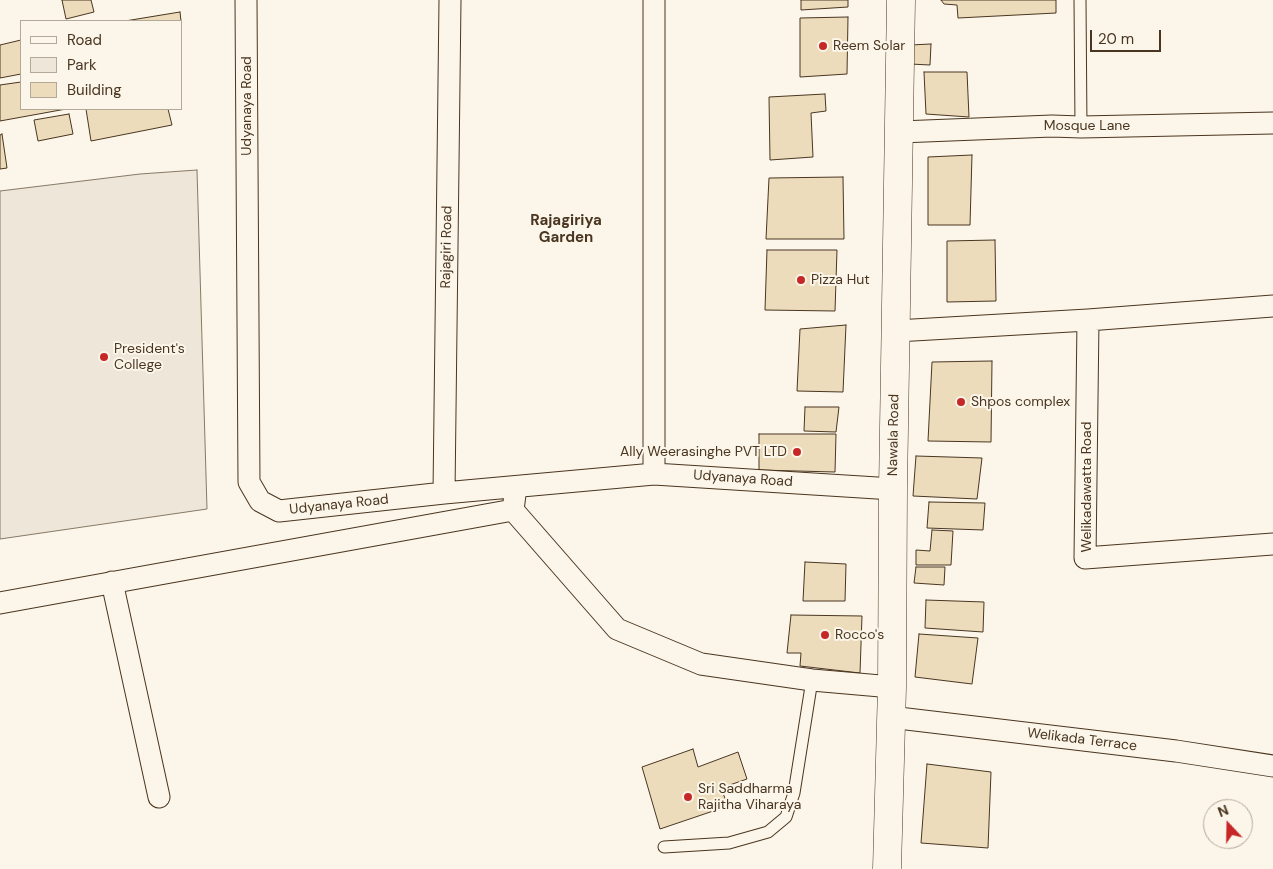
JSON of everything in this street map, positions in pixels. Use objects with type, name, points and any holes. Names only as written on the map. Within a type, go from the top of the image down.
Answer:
[{"type":"main road","name":"Nawala Road","points":[[887,869],[892,687],[901,0]]},
{"type":"street","name":"Udyanaya Road","points":[[246,0],[249,482],[260,501],[279,511],[444,493],[654,474],[894,489]]},
{"type":"street","name":"Rajagiri Road","points":[[444,493],[450,0]]},
{"type":"street","points":[[654,0],[654,474]]},
{"type":"street","name":"Mosque Lane","points":[[900,132],[1052,126],[1273,123]]},
{"type":"street","points":[[896,331],[1088,320],[1273,306]]},
{"type":"street","name":"Welikadawatta Road","points":[[1088,320],[1085,558],[1273,544]]},
{"type":"street","points":[[512,510],[516,487]]},
{"type":"street","points":[[0,603],[512,510]]},
{"type":"street","points":[[512,510],[617,629],[701,664],[812,680],[892,687]]},
{"type":"street","points":[[112,582],[159,797]]},
{"type":"street","name":"Welikada Terrace","points":[[890,717],[1176,751],[1273,766]]},
{"type":"lane","points":[[1080,0],[1081,127]]},
{"type":"lane","points":[[664,847],[728,843],[768,832],[786,817],[794,793],[812,680]]},
{"type":"green space","name":"President's College","points":[[197,170],[207,509],[0,539],[0,191],[140,174]]},
{"type":"building","points":[[62,0],[91,0],[94,12],[66,19]]},
{"type":"building","points":[[801,0],[848,0],[848,7],[801,10]]},
{"type":"building","points":[[941,0],[1056,0],[1056,13],[958,18],[957,5],[944,4]]},
{"type":"building","points":[[180,12],[181,20],[131,20]]},
{"type":"building","name":"Reem Solar","points":[[848,17],[847,74],[800,77],[800,18]]},
{"type":"building","points":[[20,40],[20,74],[0,78],[0,45]]},
{"type":"building","points":[[931,44],[930,65],[910,64],[910,45]]},
{"type":"building","points":[[924,72],[967,72],[969,117],[926,114]]},
{"type":"building","points":[[20,82],[20,110],[60,110],[0,121],[0,85]]},
{"type":"building","points":[[825,94],[826,111],[811,113],[813,157],[770,160],[769,97]]},
{"type":"building","points":[[86,110],[168,110],[172,125],[91,141]]},
{"type":"building","points":[[69,114],[73,134],[38,141],[34,120]]},
{"type":"building","points":[[2,134],[7,168],[0,169],[0,135]]},
{"type":"building","points":[[972,155],[970,225],[928,225],[928,157]]},
{"type":"building","points":[[843,177],[844,239],[766,239],[769,178]]},
{"type":"building","points":[[995,240],[996,301],[947,302],[947,241]]},
{"type":"building","name":"Pizza Hut","points":[[767,250],[837,250],[835,311],[765,310]]},
{"type":"building","points":[[846,325],[843,392],[797,391],[800,329]]},
{"type":"building","name":"Shpos complex","points":[[992,361],[991,442],[928,441],[932,362]]},
{"type":"building","points":[[805,407],[839,407],[836,432],[804,431]]},
{"type":"building","name":"Ally Weerasinghe PVT LTD","points":[[759,434],[836,434],[835,472],[759,470]]},
{"type":"building","points":[[916,456],[982,458],[977,499],[913,496]]},
{"type":"building","points":[[929,502],[985,503],[983,530],[927,528]]},
{"type":"building","points":[[932,530],[953,531],[951,565],[916,565],[916,550],[930,551]]},
{"type":"building","points":[[805,562],[846,564],[845,601],[803,601]]},
{"type":"building","points":[[916,567],[945,567],[944,585],[914,583]]},
{"type":"building","points":[[926,600],[984,602],[983,632],[925,628]]},
{"type":"building","name":"Rocco's","points":[[791,615],[862,616],[860,673],[800,666],[801,653],[787,653]]},
{"type":"building","points":[[919,634],[978,638],[972,684],[915,677]]},
{"type":"building","name":"Sri Saddharma Rajitha Viharaya","points":[[693,749],[698,767],[738,752],[747,779],[721,788],[728,806],[660,829],[642,767]]},
{"type":"building","points":[[927,764],[991,772],[988,848],[921,843]]},
{"type":"place","name":"Reem Solar","points":[[823,46]]},
{"type":"place","name":"Pizza Hut","points":[[801,280]]},
{"type":"place","name":"President's College","points":[[104,357]]},
{"type":"place","name":"Shpos complex","points":[[961,402]]},
{"type":"place","name":"Ally Weerasinghe PVT LTD","points":[[797,452]]},
{"type":"place","name":"Rocco's","points":[[825,635]]},
{"type":"place","name":"Sri Saddharma Rajitha Viharaya","points":[[688,797]]},
{"type":"district","name":"Rajagiriya Garden","points":[[566,230]]}]
